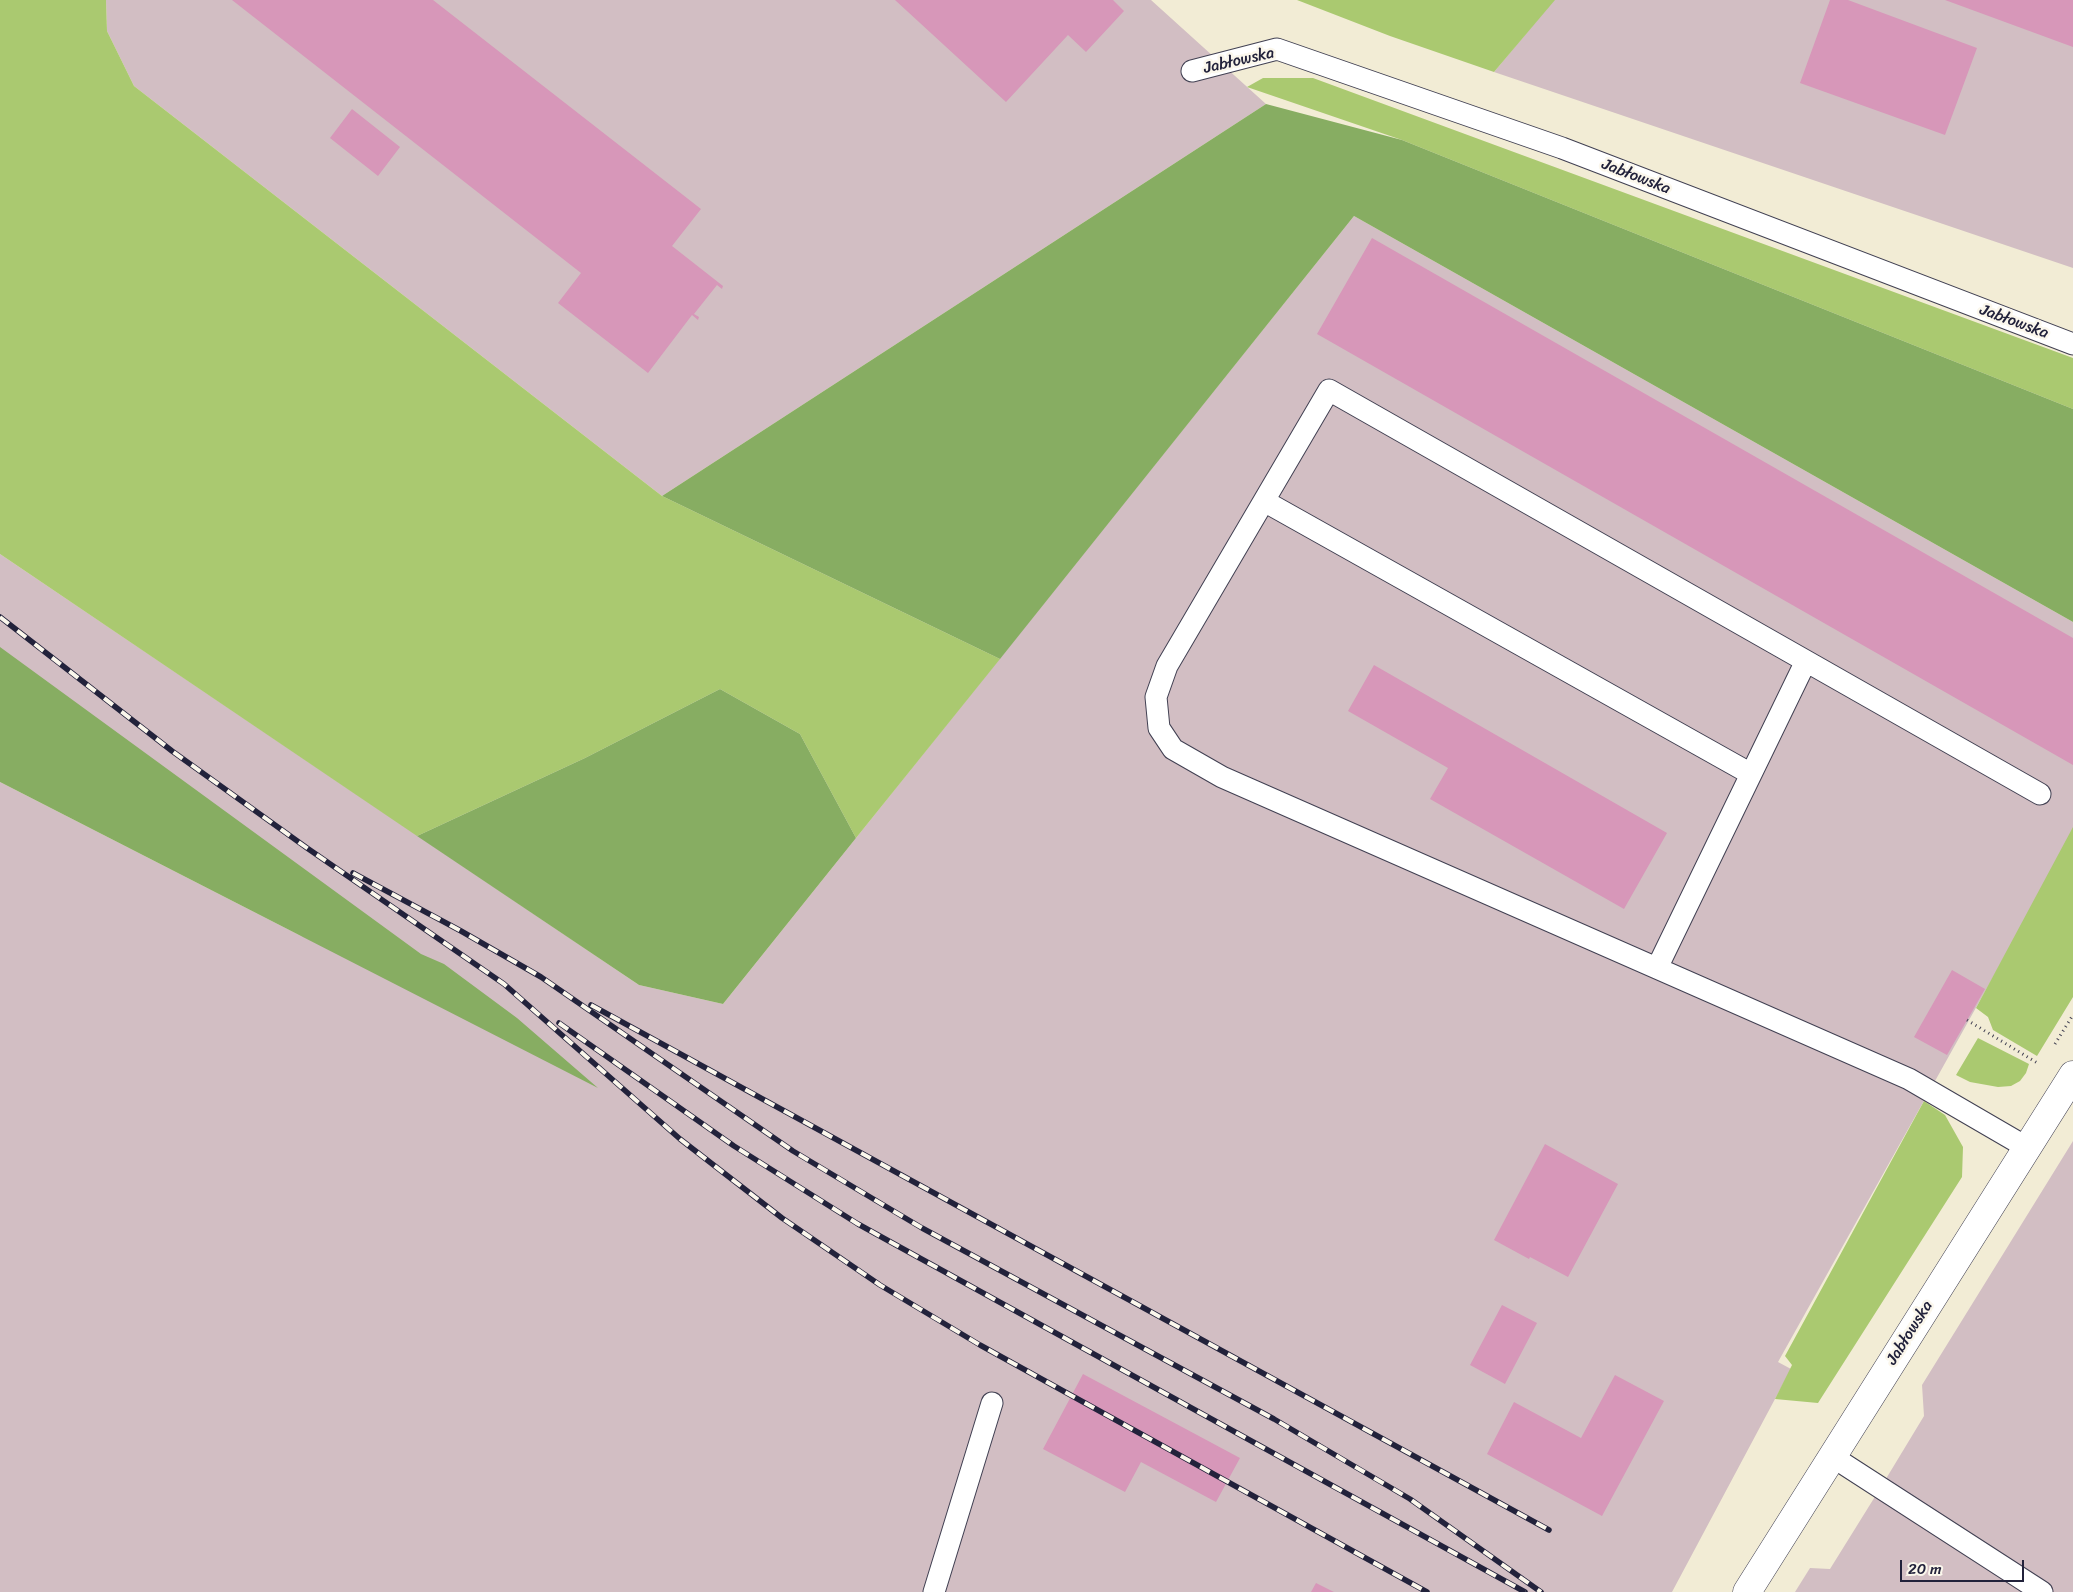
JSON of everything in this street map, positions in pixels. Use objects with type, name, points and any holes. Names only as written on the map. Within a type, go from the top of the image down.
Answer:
[{"type":"main road","name":"Jabłowska","points":[[1747,1592],[2073,1075]]},
{"type":"lane","name":"Jabłowska","points":[[1192,71],[1277,49],[1562,148],[2073,344]]},
{"type":"lane","points":[[2026,1147],[1909,1080],[1222,776],[1173,749],[1159,728],[1156,698],[1167,666],[1330,390],[2040,794]]},
{"type":"lane","points":[[1264,500],[1751,774]]},
{"type":"lane","points":[[1657,968],[1806,661]]},
{"type":"lane","points":[[934,1592],[992,1403]]},
{"type":"lane","points":[[1833,1457],[2042,1592]]},
{"type":"path","points":[[1966,1020],[2041,1066]]},
{"type":"shaded area","points":[[106,0],[1151,0],[1266,104],[662,496],[134,86],[107,31]]},
{"type":"shaded area","points":[[1554,0],[2073,0],[2073,268],[1494,72]]},
{"type":"shaded area","points":[[1354,216],[2073,622],[2073,834],[1778,1362],[1791,1369],[1672,1592],[0,1592],[0,782],[303,937],[0,722],[0,554],[639,985],[723,1004]]},
{"type":"shaded area","points":[[2073,1141],[2073,1592],[1795,1592],[1810,1568],[1830,1569],[1881,1487],[1924,1416],[1922,1385]]},
{"type":"green space","points":[[0,0],[106,0],[107,31],[134,86],[662,496],[1000,659],[856,838],[800,734],[720,689],[585,758],[417,836],[0,554]]},
{"type":"green space","points":[[1297,0],[1555,0],[1494,72],[1390,36]]},
{"type":"green space","points":[[1263,78],[1313,78],[2073,358],[2073,409],[1402,140],[1247,87]]},
{"type":"green space","points":[[1266,104],[1402,140],[2073,409],[2073,622],[1354,216],[1000,659],[662,496]]},
{"type":"green space","points":[[0,647],[421,954],[444,964],[517,1018],[598,1088],[0,782]]},
{"type":"green space","points":[[720,689],[800,734],[856,838],[723,1004],[639,985],[417,836],[585,758]]},
{"type":"green space","points":[[2073,827],[2073,997],[2037,1056],[1993,1030],[1988,1017],[1976,1008]]},
{"type":"green space","points":[[1978,1038],[2029,1064],[2026,1073],[2020,1081],[2011,1086],[1998,1087],[1970,1082],[1956,1075]]},
{"type":"green space","points":[[1924,1101],[1945,1115],[1963,1147],[1962,1177],[1818,1403],[1775,1399],[1792,1365],[1785,1356]]},
{"type":"building","points":[[232,0],[433,0],[701,209],[672,246],[723,286],[722,289],[717,285],[694,314],[699,317],[698,320],[692,315],[648,373],[558,303],[581,273]]},
{"type":"building","points":[[895,0],[1113,0],[1124,11],[1086,52],[1068,35],[1006,102]]},
{"type":"building","points":[[1830,0],[1848,0],[1977,48],[1945,135],[1800,83]]},
{"type":"building","points":[[1945,0],[2073,0],[2073,47]]},
{"type":"building","points":[[352,109],[400,147],[378,176],[330,138]]},
{"type":"building","points":[[1372,238],[2073,638],[2073,765],[1317,334]]},
{"type":"building","points":[[1374,665],[1667,833],[1624,909],[1430,799],[1448,768],[1348,711]]},
{"type":"building","points":[[1952,970],[1985,989],[1947,1055],[1914,1037]]},
{"type":"building","points":[[1545,1144],[1618,1184],[1568,1277],[1494,1240]]},
{"type":"building","points":[[1502,1305],[1537,1323],[1505,1384],[1470,1365]]},
{"type":"building","points":[[1083,1374],[1240,1458],[1216,1502],[1141,1462],[1125,1492],[1043,1449]]},
{"type":"building","points":[[1615,1375],[1664,1401],[1602,1516],[1487,1454],[1514,1402],[1581,1438]]},
{"type":"building","points":[[1316,1583],[1334,1592],[1311,1592]]},
{"type":"railway","points":[[0,617],[172,751],[307,848],[504,984],[680,1139],[782,1218],[880,1285],[980,1345],[1427,1592]]},
{"type":"railway","points":[[353,873],[461,931],[541,977],[793,1151],[922,1228],[1274,1419],[1410,1499],[1541,1592]]},
{"type":"railway","points":[[591,1005],[1549,1530]]},
{"type":"railway","points":[[559,1023],[734,1146],[858,1224],[1525,1592]]}]
